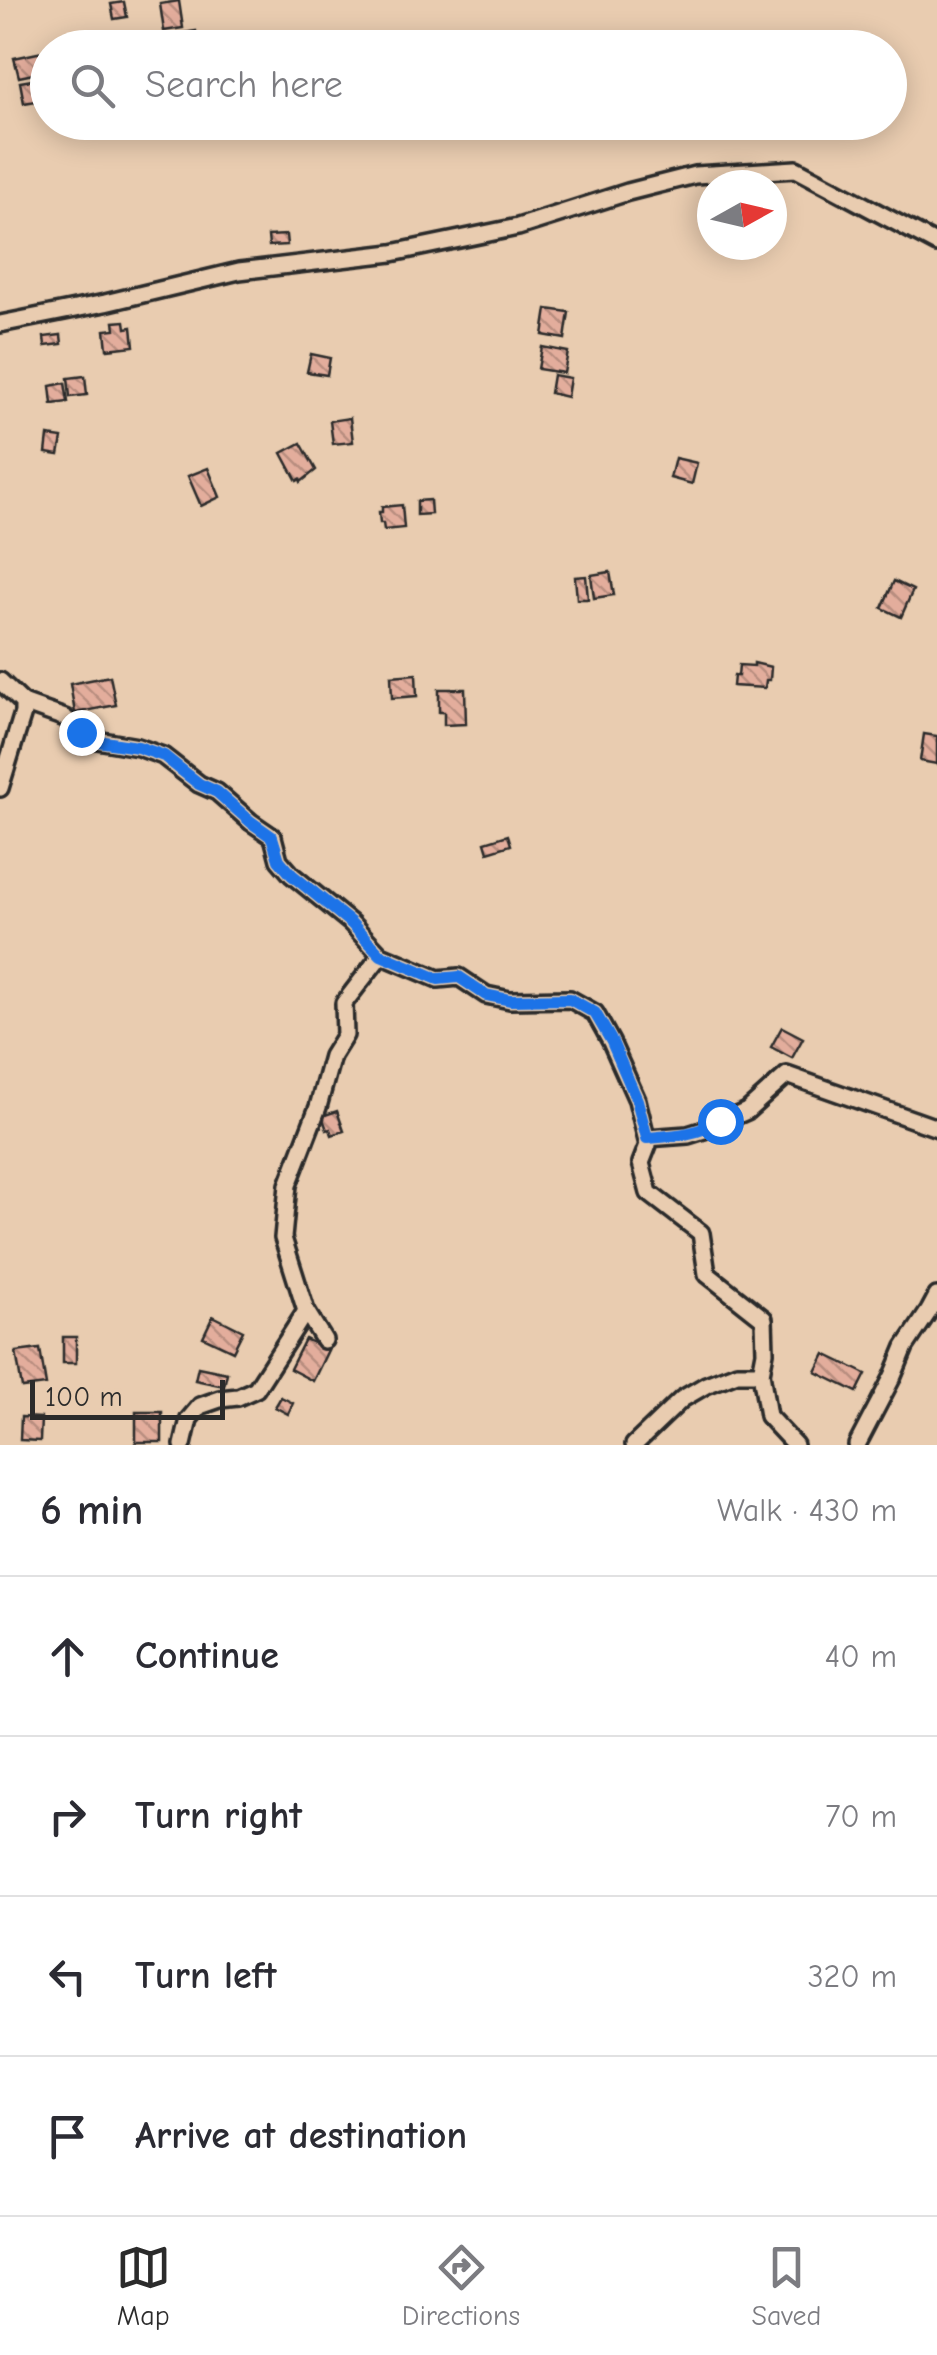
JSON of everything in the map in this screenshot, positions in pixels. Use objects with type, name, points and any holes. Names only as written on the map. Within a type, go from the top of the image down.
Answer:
[{"type":"street","points":[[0,324],[239,271],[392,253],[518,226],[695,175],[796,169],[937,244]]},
{"type":"street","points":[[0,681],[23,703],[65,718],[91,740],[138,747],[164,756],[199,784],[217,792],[272,837],[279,860],[292,875],[351,923],[381,955],[438,979],[459,977],[486,995],[510,1000],[570,999],[595,1013],[637,1100],[648,1145],[642,1163],[649,1193],[700,1232],[707,1274],[764,1319],[761,1373],[768,1416],[795,1445]]},
{"type":"street","points":[[0,788],[15,746],[23,703]]},
{"type":"street","points":[[324,1340],[306,1311],[283,1238],[288,1185],[318,1107],[332,1056],[345,1035],[344,1003],[381,955]]},
{"type":"street","points":[[647,1138],[688,1135],[747,1111],[787,1075],[937,1128]]},
{"type":"street","points":[[857,1445],[905,1347],[937,1296]]},
{"type":"street","points":[[184,1445],[189,1419],[200,1406],[238,1397],[256,1388],[306,1311]]},
{"type":"street","points":[[634,1445],[682,1399],[737,1373],[761,1373]]},
{"type":"building","points":[[179,1],[183,28],[164,30],[160,4]]},
{"type":"building","points":[[124,2],[127,17],[114,19],[111,4]]},
{"type":"building","points":[[30,55],[30,75],[19,77],[14,58]]},
{"type":"building","points":[[30,80],[30,102],[24,103],[20,82]]},
{"type":"building","points":[[286,235],[287,245],[269,246],[268,236]]},
{"type":"building","points":[[547,309],[569,312],[565,339],[543,335]]},
{"type":"building","points":[[125,321],[126,328],[132,327],[134,346],[107,349],[105,330],[115,329],[114,322]]},
{"type":"building","points":[[61,335],[62,344],[45,346],[44,337]]},
{"type":"building","points":[[542,347],[568,352],[564,373],[538,369]]},
{"type":"building","points":[[311,354],[330,358],[327,375],[307,372]]},
{"type":"building","points":[[553,375],[570,378],[567,397],[550,393]]},
{"type":"building","points":[[85,376],[87,395],[70,397],[68,378]]},
{"type":"building","points":[[65,383],[68,402],[52,404],[50,386]]},
{"type":"building","points":[[350,418],[353,442],[333,444],[330,421]]},
{"type":"building","points":[[48,436],[62,438],[59,455],[46,453]]},
{"type":"building","points":[[301,443],[316,470],[301,482],[282,453]]},
{"type":"building","points":[[675,458],[697,463],[692,484],[670,478]]},
{"type":"building","points":[[208,468],[220,497],[201,506],[188,476]]},
{"type":"building","points":[[430,500],[431,514],[417,515],[417,501]]},
{"type":"building","points":[[402,505],[404,528],[384,530],[379,512],[382,507]]},
{"type":"building","points":[[610,572],[614,595],[594,598],[591,575]]},
{"type":"building","points":[[586,576],[588,599],[577,599],[575,577]]},
{"type":"building","points":[[894,581],[913,590],[901,617],[882,608]]},
{"type":"building","points":[[739,665],[771,667],[765,688],[733,686]]},
{"type":"building","points":[[416,674],[417,696],[392,698],[391,676]]},
{"type":"building","points":[[110,676],[116,705],[75,713],[70,684]]},
{"type":"building","points":[[439,689],[465,689],[466,724],[444,725],[444,712],[439,712]]},
{"type":"building","points":[[924,734],[937,736],[937,764],[920,761]]},
{"type":"building","points":[[508,835],[511,845],[488,852],[485,842]]},
{"type":"building","points":[[782,1027],[803,1038],[792,1058],[771,1047]]},
{"type":"building","points":[[337,1111],[344,1131],[332,1135],[322,1116]]},
{"type":"building","points":[[213,1316],[243,1331],[233,1351],[203,1337]]},
{"type":"building","points":[[63,1337],[76,1337],[76,1363],[63,1363]]},
{"type":"building","points":[[305,1339],[328,1350],[313,1381],[290,1369]]},
{"type":"building","points":[[40,1349],[46,1385],[22,1388],[16,1352]]},
{"type":"building","points":[[825,1354],[866,1374],[857,1392],[816,1372]]},
{"type":"building","points":[[198,1367],[227,1373],[224,1386],[195,1380]]},
{"type":"building","points":[[281,1397],[293,1403],[288,1414],[275,1407]]},
{"type":"building","points":[[136,1412],[162,1412],[162,1442],[136,1442]]},
{"type":"building","points":[[21,1417],[41,1418],[40,1441],[20,1440]]},
{"type":"route","points":[[81,732],[91,740],[138,747],[164,756],[199,784],[217,792],[272,837],[279,860],[292,875],[351,923],[381,955],[438,979],[459,977],[486,995],[510,1000],[570,999],[595,1013],[637,1100],[647,1138],[688,1135],[720,1121]]}]
